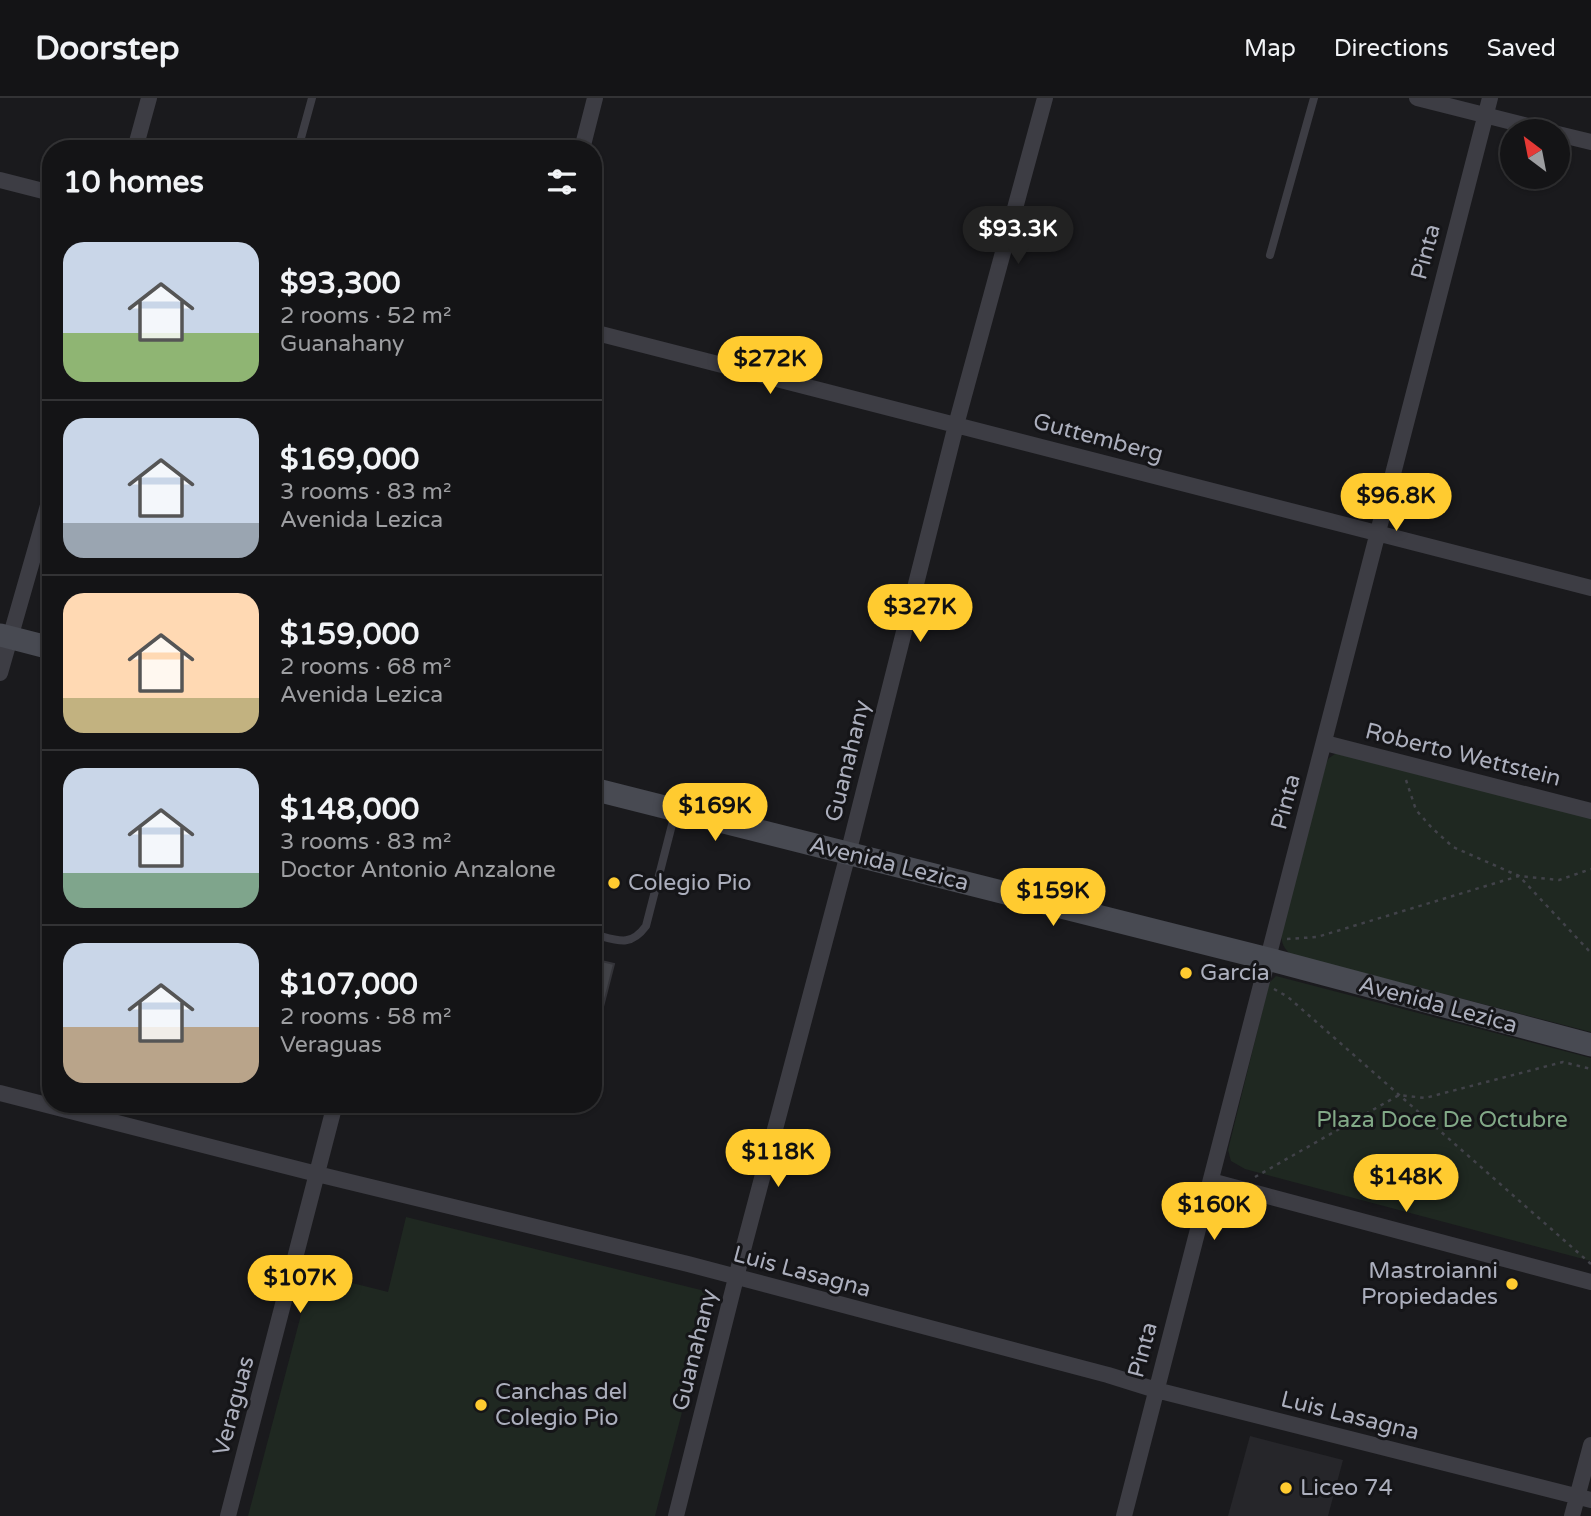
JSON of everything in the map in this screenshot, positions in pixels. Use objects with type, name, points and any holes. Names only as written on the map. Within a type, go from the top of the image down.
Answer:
[{"type":"street","points":[[137,140],[149,98]]},
{"type":"street","points":[[584,140],[595,98]]},
{"type":"street","name":"Guanahany","points":[[676,1516],[956,425],[1045,98]]},
{"type":"street","points":[[1418,98],[1501,119]]},
{"type":"street","name":"Pinta","points":[[1124,1516],[1490,98]]},
{"type":"street","points":[[1570,137],[1591,142]]},
{"type":"street","points":[[0,180],[42,191]]},
{"type":"street","name":"Guttemberg","points":[[602,334],[1591,589]]},
{"type":"street","points":[[0,673],[5,636],[42,523]]},
{"type":"street","points":[[5,636],[42,646]]},
{"type":"street","name":"Roberto Wettstein","points":[[1325,743],[1591,811]]},
{"type":"street","name":"Avenida Lezica","points":[[602,791],[848,854],[1271,950],[1591,1045]]},
{"type":"street","name":"Luis Lasagna","points":[[0,1093],[42,1104]]},
{"type":"street","name":"Luis Lasagna","points":[[78,1113],[688,1264],[1156,1390],[1584,1498]]},
{"type":"street","name":"Veraguas","points":[[229,1516],[333,1113]]},
{"type":"street","points":[[1212,1181],[1591,1282]]},
{"type":"street","points":[[1572,1516],[1584,1498],[1591,1445]]},
{"type":"lane","points":[[300,140],[312,98]]},
{"type":"lane","points":[[1270,255],[1314,98]]},
{"type":"lane","points":[[602,936],[626,942],[638,936],[646,926],[676,810]]},
{"type":"path","points":[[1403,763],[1408,789],[1416,810],[1453,848],[1519,876],[1559,880],[1591,869]]},
{"type":"path","points":[[1271,950],[1519,876]]},
{"type":"path","points":[[1519,876],[1591,953]]},
{"type":"path","points":[[1262,983],[1288,997],[1591,1264]]},
{"type":"path","points":[[1237,1188],[1399,1095],[1424,1098],[1563,1062],[1591,1069]]},
{"type":"shaded area","name":"Liceo 74","points":[[1250,1436],[1343,1460],[1328,1516],[1228,1516]]},
{"type":"green space","points":[[1335,754],[1347,754],[1591,817],[1591,1032],[1288,952],[1281,935],[1326,763]]},
{"type":"green space","name":"Plaza Doce De Octubre","points":[[1276,976],[1591,1058],[1591,1261],[1245,1169],[1231,1161],[1228,1150],[1268,988]]},
{"type":"green space","name":"Canchas del Colegio Pio","points":[[406,1217],[713,1293],[655,1516],[248,1516],[312,1273],[388,1292]]},
{"type":"building","points":[[602,961],[614,964],[602,1011]]},
{"type":"place","name":"Colegio Pio","points":[[614,883]]},
{"type":"place","name":"García","points":[[1186,973]]},
{"type":"place","name":"Mastroianni Propiedades","points":[[1512,1284]]},
{"type":"place","name":"Canchas del Colegio Pio","points":[[481,1405]]},
{"type":"place","name":"Liceo 74","points":[[1286,1488]]}]
